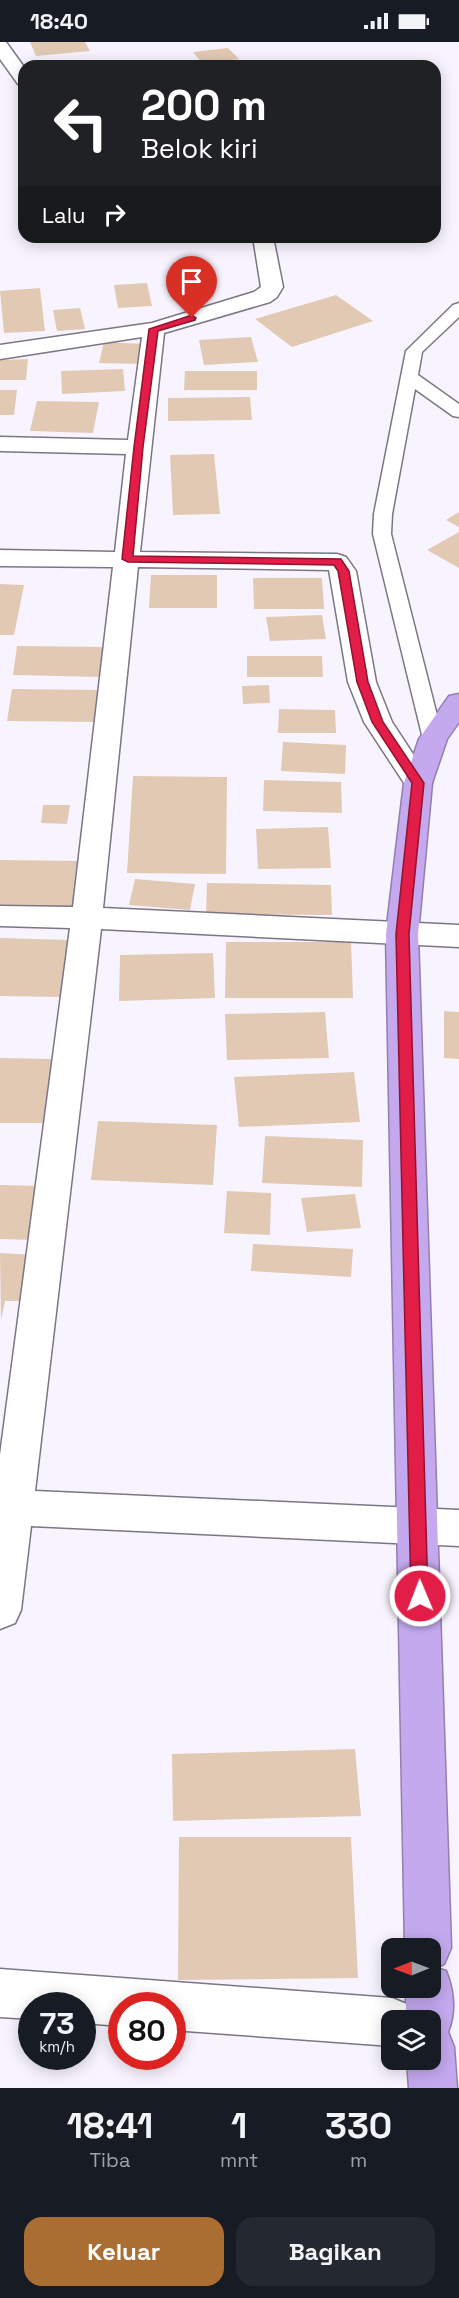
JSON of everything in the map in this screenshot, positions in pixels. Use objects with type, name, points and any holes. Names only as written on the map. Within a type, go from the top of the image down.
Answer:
[{"type":"highway","points":[[428,1938],[402,934],[418,783],[433,739],[459,702]]},
{"type":"highway","points":[[432,2070],[433,2088]]},
{"type":"street","points":[[0,46],[18,72]]},
{"type":"street","points":[[0,352],[154,329],[249,301],[269,292],[272,287],[264,243]]},
{"type":"street","points":[[0,1610],[7,1507],[87,918],[128,559],[138,447],[154,329]]},
{"type":"street","points":[[0,444],[138,447]]},
{"type":"street","points":[[0,558],[338,562],[344,571],[362,682],[378,722],[418,783]]},
{"type":"street","points":[[0,916],[459,936]]},
{"type":"street","points":[[7,1507],[459,1528]]},
{"type":"street","points":[[0,1993],[108,2001]]},
{"type":"street","points":[[186,2007],[381,2021]]},
{"type":"lane","points":[[433,739],[382,534],[383,514],[414,351],[459,308]]},
{"type":"lane","points":[[409,377],[459,412]]},
{"type":"building","points":[[30,42],[85,42],[90,51],[36,56]]},
{"type":"building","points":[[228,48],[239,59],[200,60],[193,52]]},
{"type":"building","points":[[147,283],[152,306],[118,308],[114,285]]},
{"type":"building","points":[[40,288],[45,331],[4,333],[0,291]]},
{"type":"building","points":[[336,295],[373,321],[292,347],[255,319]]},
{"type":"building","points":[[80,308],[85,329],[57,331],[53,310]]},
{"type":"building","points":[[251,337],[258,362],[204,365],[199,340]]},
{"type":"building","points":[[104,342],[146,344],[142,364],[99,363]]},
{"type":"building","points":[[28,359],[26,380],[0,380],[0,360]]},
{"type":"building","points":[[123,369],[125,391],[62,394],[61,371]]},
{"type":"building","points":[[185,371],[257,371],[257,390],[184,390]]},
{"type":"building","points":[[0,390],[17,390],[14,415],[0,415]]},
{"type":"building","points":[[250,397],[252,420],[168,421],[168,398]]},
{"type":"building","points":[[37,401],[99,402],[93,433],[30,431]]},
{"type":"building","points":[[214,454],[220,514],[173,515],[170,455]]},
{"type":"building","points":[[459,512],[459,527],[446,520]]},
{"type":"building","points":[[459,532],[459,568],[427,550]]},
{"type":"building","points":[[151,575],[217,575],[217,608],[149,608]]},
{"type":"building","points":[[253,578],[322,578],[324,609],[254,609]]},
{"type":"building","points":[[0,584],[24,585],[14,635],[0,635]]},
{"type":"building","points":[[322,615],[326,639],[270,641],[266,617]]},
{"type":"building","points":[[17,646],[106,647],[102,677],[13,675]]},
{"type":"building","points":[[247,656],[322,656],[323,677],[247,677]]},
{"type":"building","points":[[269,685],[270,703],[243,704],[242,686]]},
{"type":"building","points":[[12,689],[102,690],[98,722],[7,721]]},
{"type":"building","points":[[279,709],[335,710],[336,733],[278,733]]},
{"type":"building","points":[[283,742],[346,745],[345,774],[281,771]]},
{"type":"building","points":[[133,776],[227,777],[226,874],[127,873]]},
{"type":"building","points":[[264,780],[341,782],[342,813],[263,811]]},
{"type":"building","points":[[43,805],[70,805],[67,824],[41,823]]},
{"type":"building","points":[[328,827],[331,868],[258,869],[256,829]]},
{"type":"building","points":[[0,860],[83,861],[78,911],[0,910]]},
{"type":"building","points":[[135,879],[195,884],[190,910],[129,905]]},
{"type":"building","points":[[207,883],[331,885],[332,915],[206,914]]},
{"type":"building","points":[[0,938],[70,940],[61,997],[0,996]]},
{"type":"building","points":[[226,942],[351,942],[353,998],[225,998]]},
{"type":"building","points":[[213,953],[215,998],[119,1001],[120,955]]},
{"type":"building","points":[[444,1011],[459,1012],[459,1059],[444,1058]]},
{"type":"building","points":[[325,1012],[329,1058],[227,1060],[225,1014]]},
{"type":"building","points":[[0,1058],[52,1059],[47,1123],[0,1123]]},
{"type":"building","points":[[354,1072],[360,1122],[239,1127],[234,1077]]},
{"type":"building","points":[[98,1121],[217,1125],[213,1185],[91,1180]]},
{"type":"building","points":[[265,1136],[363,1140],[362,1187],[262,1183]]},
{"type":"building","points":[[0,1185],[41,1186],[35,1240],[0,1239]]},
{"type":"building","points":[[227,1191],[271,1193],[270,1235],[224,1233]]},
{"type":"building","points":[[355,1194],[361,1228],[307,1232],[301,1198]]},
{"type":"building","points":[[253,1244],[353,1249],[351,1277],[251,1271]]},
{"type":"building","points":[[0,1253],[35,1255],[28,1301],[5,1301],[1,1320]]},
{"type":"building","points":[[355,1749],[361,1816],[173,1821],[172,1754]]},
{"type":"building","points":[[179,1837],[351,1837],[358,1978],[178,1980]]},
{"type":"route","points":[[192,318],[154,329],[138,447],[128,559],[338,562],[344,571],[362,682],[378,722],[418,783],[402,934],[420,1596]]}]
